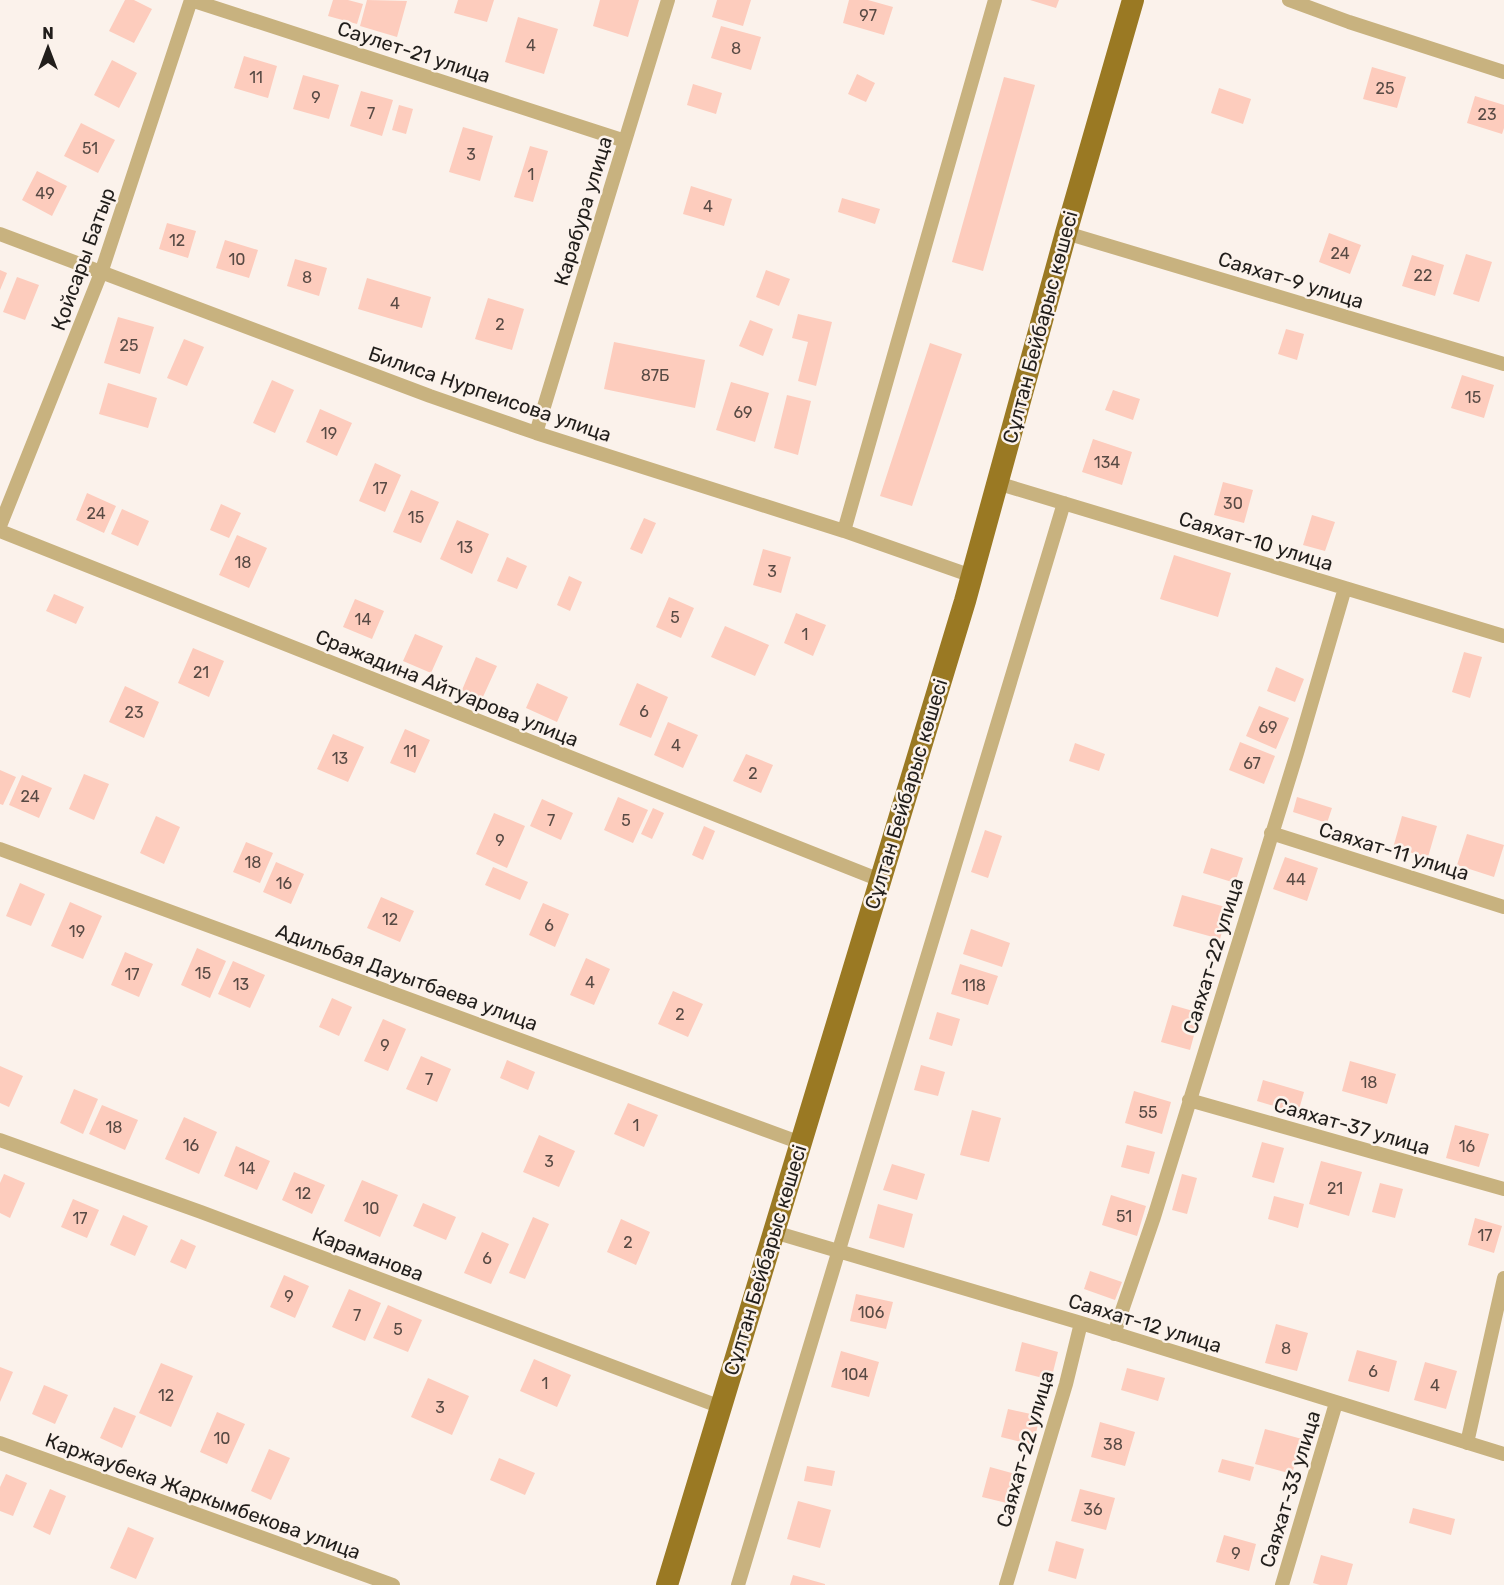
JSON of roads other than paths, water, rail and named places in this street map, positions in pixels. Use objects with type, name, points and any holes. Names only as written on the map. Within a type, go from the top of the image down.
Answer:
[{"type":"main road","name":"Сұлтан Бейбарыс көшесі","points":[[667,1585],[972,576],[1132,0]]},
{"type":"street","name":"Саулет-21 улица","points":[[191,0],[625,141]]},
{"type":"street","name":"Қойсары Батыр","points":[[0,526],[101,273],[191,0]]},
{"type":"street","name":"Карабура улица","points":[[536,433],[668,0]]},
{"type":"street","points":[[844,531],[994,0]]},
{"type":"street","points":[[1289,0],[1349,22],[1504,72]]},
{"type":"street","name":"Саяхат-9 улица","points":[[1066,233],[1504,364]]},
{"type":"street","name":"Билиса Нурпеисова улица","points":[[0,234],[430,396],[536,433],[844,531],[972,576]]},
{"type":"street","name":"Саяхат-10 улица","points":[[997,483],[1504,636]]},
{"type":"street","points":[[738,1585],[1064,503]]},
{"type":"street","name":"Сражадина Айтуарова улица","points":[[0,531],[880,880]]},
{"type":"street","name":"Саяхат-22 улица","points":[[1114,1334],[1154,1217],[1297,753],[1345,588]]},
{"type":"street","name":"Саяхат-11 улица","points":[[1271,833],[1504,907]]},
{"type":"street","name":"Адильбая Дауытбаева улица","points":[[0,849],[801,1143]]},
{"type":"street","name":"Саяхат-37 улица","points":[[1189,1100],[1504,1189]]},
{"type":"street","name":"Караманова","points":[[0,1140],[201,1212],[721,1407]]},
{"type":"street","name":"Саяхат-12 улица","points":[[774,1232],[1081,1323],[1504,1454]]},
{"type":"street","points":[[1467,1443],[1504,1278]]},
{"type":"street","name":"Саяхат-22 улица","points":[[1005,1585],[1066,1384],[1081,1323]]},
{"type":"street","name":"Саяхат-33 улица","points":[[1282,1585],[1336,1403]]},
{"type":"street","name":"Каржаубека Жаркымбекова улица","points":[[0,1443],[393,1585]]}]
